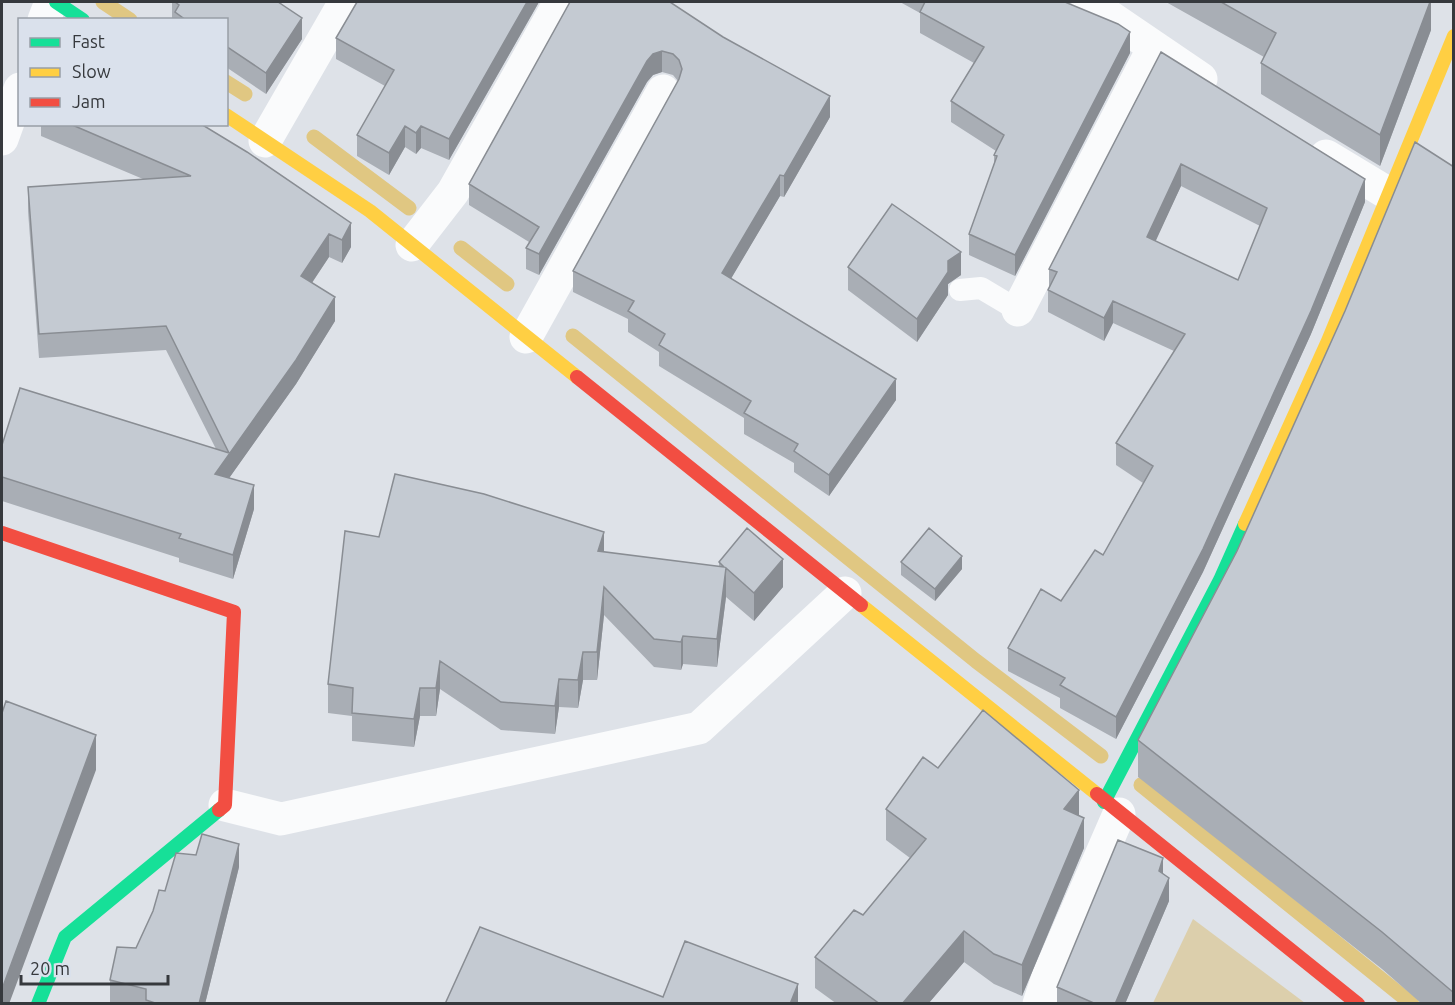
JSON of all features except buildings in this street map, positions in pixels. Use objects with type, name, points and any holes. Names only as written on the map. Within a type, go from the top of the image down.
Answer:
[{"type":"street","points":[[45,18],[51,2]]},
{"type":"street","points":[[56,2],[80,18]]},
{"type":"street","points":[[265,141],[345,2]]},
{"type":"street","points":[[412,244],[453,192],[560,2]]},
{"type":"street","points":[[1088,2],[1227,95]]},
{"type":"street","points":[[1039,1004],[1112,808],[1220,580],[1328,341],[1454,36]]},
{"type":"street","points":[[1018,310],[1154,47]]},
{"type":"street","points":[[526,337],[663,91]]},
{"type":"street","points":[[2,139],[18,95]]},
{"type":"street","points":[[228,116],[370,211],[1358,1004]]},
{"type":"street","points":[[1298,139],[1389,194]]},
{"type":"street","points":[[2,533],[234,612],[225,805],[65,937],[38,1004]]},
{"type":"street","points":[[225,805],[281,819],[699,728],[845,593]]},
{"type":"lane","points":[[960,290],[981,288],[1018,310]]},
{"type":"shaded area","points":[[1193,919],[1305,1003],[1153,1003]]},
{"type":"waterway","points":[[103,2],[127,18]]},
{"type":"waterway","points":[[228,83],[245,94]]},
{"type":"waterway","points":[[314,137],[409,208]]},
{"type":"waterway","points":[[461,248],[507,284]]},
{"type":"waterway","points":[[573,336],[976,661],[1101,756]]},
{"type":"waterway","points":[[1141,785],[1412,1004]]},
{"type":"traffic: fast","points":[[56,2],[80,18]]},
{"type":"traffic: fast","points":[[1104,802],[1220,580],[1245,524]]},
{"type":"traffic: fast","points":[[38,1004],[65,937],[219,810]]},
{"type":"traffic: slow","points":[[1245,524],[1328,341],[1454,36]]},
{"type":"traffic: slow","points":[[228,116],[370,211],[577,377]]},
{"type":"traffic: slow","points":[[861,605],[1097,794]]},
{"type":"traffic: jam","points":[[577,377],[861,605]]},
{"type":"traffic: jam","points":[[2,533],[234,612],[225,805],[219,810]]},
{"type":"traffic: jam","points":[[1097,794],[1358,1004]]}]
